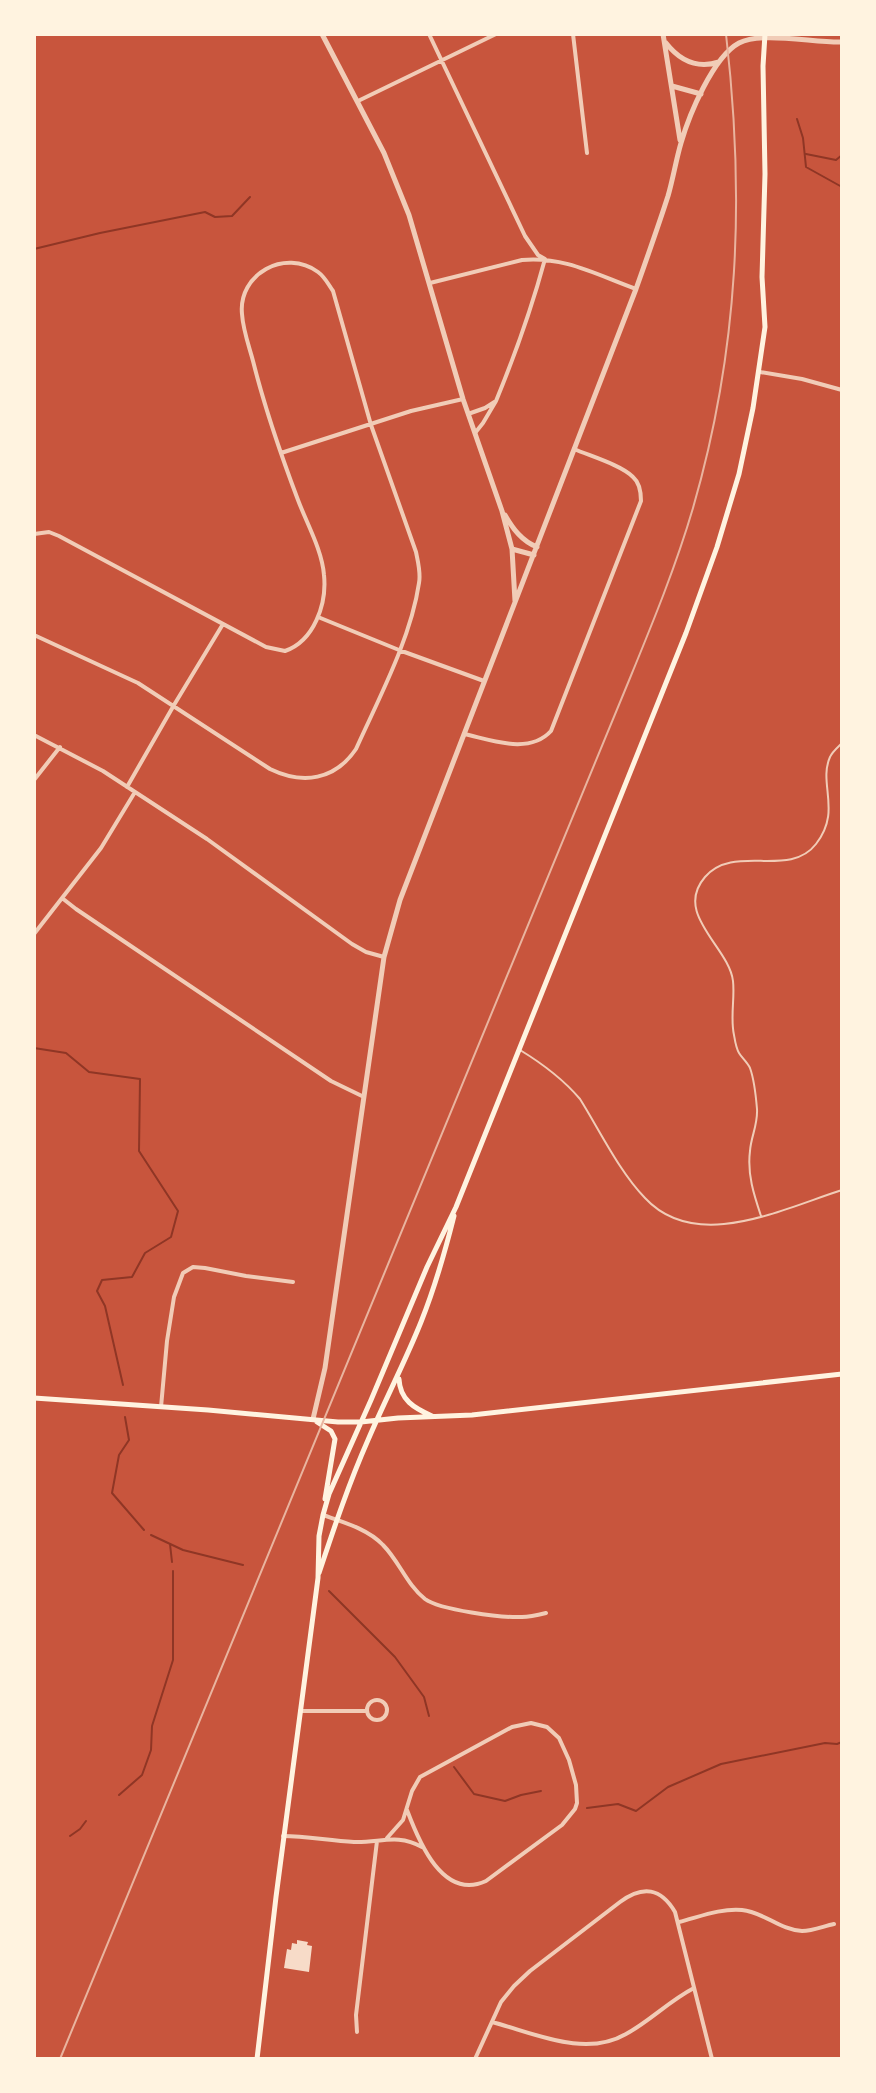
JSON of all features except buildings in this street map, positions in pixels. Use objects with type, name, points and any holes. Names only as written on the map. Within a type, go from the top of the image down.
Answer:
[{"type":"main road","points":[[323,1515],[329,1494],[456,1207],[677,658],[717,547],[739,474],[760,372],[765,327],[762,277],[765,35]]},
{"type":"main road","points":[[318,1578],[336,1520],[435,1283],[456,1207]]},
{"type":"main road","points":[[400,1371],[399,1388],[405,1399],[433,1417]]},
{"type":"main road","points":[[34,1398],[361,1422],[494,1413],[842,1374]]},
{"type":"main road","points":[[257,2059],[318,1578],[318,1554],[335,1439],[331,1431],[313,1419]]},
{"type":"street","points":[[322,34],[384,153],[406,206],[463,399],[502,511],[512,549],[515,603]]},
{"type":"street","points":[[429,34],[525,236],[538,255],[545,259]]},
{"type":"street","points":[[358,101],[496,34]]},
{"type":"street","points":[[573,34],[587,153]]},
{"type":"street","points":[[663,34],[681,143]]},
{"type":"street","points":[[816,41],[817,34]]},
{"type":"street","points":[[313,1419],[325,1368],[384,957],[400,900],[636,289],[666,202],[681,143],[701,94],[720,62],[737,44],[765,35],[842,42]]},
{"type":"street","points":[[665,42],[675,54],[692,64],[720,62]]},
{"type":"street","points":[[672,86],[701,94]]},
{"type":"street","points":[[430,283],[522,260],[545,259],[564,261],[636,289]]},
{"type":"street","points":[[475,433],[496,401],[545,259]]},
{"type":"street","points":[[34,534],[49,532],[59,536],[266,647],[285,651],[300,643],[318,616],[324,576],[320,556],[280,453],[241,311],[245,289],[253,278],[270,266],[283,262],[295,263],[317,271],[326,280],[333,291],[371,425],[419,568],[419,582],[405,636],[349,760],[337,769],[308,779],[286,777],[138,683],[34,635]]},
{"type":"street","points":[[760,372],[842,390]]},
{"type":"street","points":[[280,453],[411,411],[463,399]]},
{"type":"street","points":[[468,414],[496,401]]},
{"type":"street","points":[[464,734],[528,744],[537,743],[551,731],[641,501],[639,486],[633,477],[574,449]]},
{"type":"street","points":[[502,511],[513,529],[537,547]]},
{"type":"street","points":[[512,549],[534,555]]},
{"type":"street","points":[[318,616],[484,681]]},
{"type":"street","points":[[127,787],[223,624]]},
{"type":"street","points":[[34,735],[103,771],[207,839],[352,944],[384,957]]},
{"type":"street","points":[[34,780],[60,747]]},
{"type":"street","points":[[34,934],[101,848],[135,792]]},
{"type":"street","points":[[62,898],[281,1049],[331,1081],[364,1097]]},
{"type":"street","points":[[161,1407],[174,1297],[183,1273],[193,1267],[293,1282]]},
{"type":"street","points":[[323,1515],[369,1534],[383,1544],[414,1587],[431,1603],[524,1618],[546,1613]]},
{"type":"street","points":[[377,1700],[382,1701],[387,1709],[378,1720],[369,1716],[367,1711],[372,1701],[377,1700]]},
{"type":"street","points":[[300,1711],[367,1711]]},
{"type":"street","points":[[387,1838],[399,1827],[420,1777],[512,1727],[539,1723],[554,1732],[564,1745],[576,1785],[575,1809],[562,1825],[486,1881],[470,1887],[454,1883],[440,1870],[422,1847],[407,1810]]},
{"type":"street","points":[[283,1836],[352,1842],[406,1839],[422,1847]]},
{"type":"street","points":[[357,2032],[356,2015],[377,1841]]},
{"type":"street","points":[[475,2059],[507,1994],[522,1979],[628,1896],[652,1891],[670,1904],[679,1922],[712,2059]]},
{"type":"street","points":[[679,1922],[736,1909],[756,1913],[793,1930],[812,1930],[834,1924]]},
{"type":"street","points":[[492,2022],[568,2043],[597,2044],[626,2035],[694,1988]]},
{"type":"lane","points":[[761,1216],[751,1183],[750,1151],[757,1124],[757,1106],[750,1067],[738,1052],[733,1031],[731,970],[703,928],[697,909],[697,893],[705,877],[723,864],[747,860],[793,860],[815,847],[830,813],[827,771],[830,755],[842,743]]},
{"type":"lane","points":[[519,1049],[570,1087],[633,1185],[659,1211],[673,1219],[711,1225],[727,1224],[842,1190]]},
{"type":"waterway","points":[[797,119],[806,167],[842,187]]},
{"type":"waterway","points":[[806,154],[836,160],[842,155]]},
{"type":"waterway","points":[[34,249],[205,212],[215,217],[232,216],[250,197]]},
{"type":"waterway","points":[[34,1048],[66,1053],[89,1072],[140,1079],[139,1151],[178,1211],[171,1237],[145,1253],[132,1277],[102,1280],[97,1291],[105,1306],[123,1385]]},
{"type":"waterway","points":[[125,1417],[129,1440],[119,1455],[112,1493],[144,1530]]},
{"type":"waterway","points":[[151,1535],[183,1550],[243,1565]]},
{"type":"waterway","points":[[170,1544],[172,1562]]},
{"type":"waterway","points":[[119,1795],[142,1775],[151,1750],[152,1726],[173,1660],[173,1571]]},
{"type":"waterway","points":[[329,1591],[395,1657],[424,1697],[429,1716]]},
{"type":"waterway","points":[[587,1808],[618,1804],[636,1811],[668,1787],[721,1764],[842,1742]]},
{"type":"waterway","points":[[454,1767],[474,1794],[505,1801],[541,1791]]},
{"type":"waterway","points":[[70,1836],[86,1821]]},
{"type":"railway","points":[[60,2059],[639,657],[686,530],[720,390],[734,273],[735,155],[726,34]]}]
